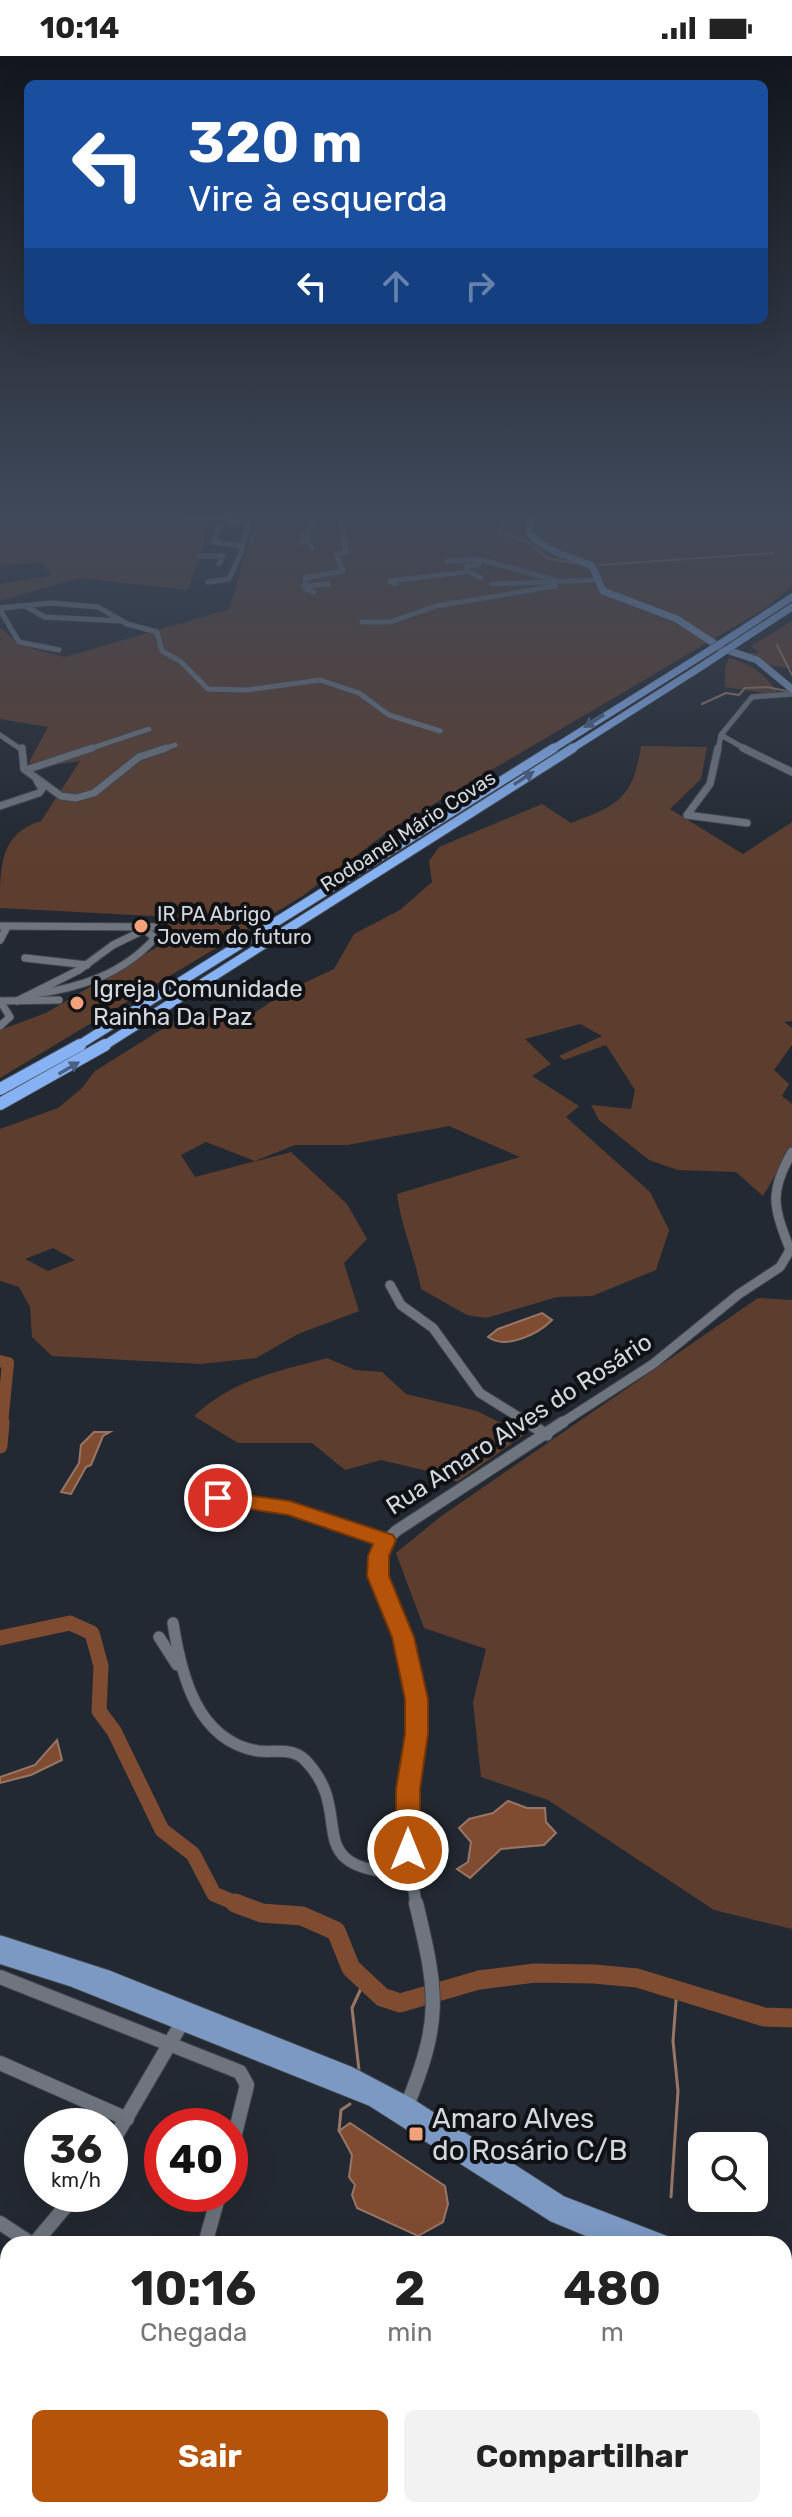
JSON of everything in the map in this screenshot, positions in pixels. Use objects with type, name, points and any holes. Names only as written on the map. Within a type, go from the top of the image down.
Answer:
[{"type":"highway","name":"Rodoanel Mário Covas","points":[[0,1089],[99,1034],[740,631]]},
{"type":"highway","name":"Rodoanel Mário Covas","points":[[0,1104],[128,1032],[755,631]]},
{"type":"main road","points":[[695,631],[721,648],[762,663],[792,691]]},
{"type":"main road","points":[[0,1944],[105,1978],[405,2110],[560,2204],[643,2236]]},
{"type":"main road","points":[[0,1955],[186,2016]]},
{"type":"main road","points":[[405,2110],[555,2214],[608,2236]]},
{"type":"street","points":[[13,631],[19,642],[59,650]]},
{"type":"street","points":[[153,631],[157,632],[162,651],[180,661],[208,689],[246,690],[320,680],[359,693],[389,715],[440,731]]},
{"type":"street","points":[[747,823],[715,816],[697,819],[687,815],[710,784],[721,735],[752,697],[792,691]]},
{"type":"street","points":[[26,770],[149,729]]},
{"type":"street","points":[[0,735],[22,747],[26,770],[67,798],[86,796],[139,757],[175,745]]},
{"type":"street","points":[[721,735],[765,761],[792,772]]},
{"type":"street","points":[[0,747],[9,740]]},
{"type":"street","points":[[0,806],[39,793],[42,789],[37,778]]},
{"type":"street","points":[[0,940],[4,927],[160,927]]},
{"type":"street","points":[[17,1001],[87,965],[142,928]]},
{"type":"street","points":[[34,994],[89,982],[126,963],[155,938],[142,928]]},
{"type":"street","points":[[25,958],[87,965]]},
{"type":"street","points":[[0,1001],[59,1000]]},
{"type":"street","points":[[0,1001],[10,1017],[0,1026]]},
{"type":"street","name":"Rua Amaro Alves do Rosário","points":[[405,2110],[430,2044],[435,2003],[432,1970],[410,1874],[408,1789],[417,1734],[416,1699],[403,1637],[378,1576],[378,1556],[385,1540],[658,1361],[739,1294],[787,1260],[789,1244],[773,1203],[779,1175],[792,1152]]},
{"type":"street","points":[[390,1285],[401,1305],[433,1328],[480,1393],[547,1435]]},
{"type":"street","points":[[218,1498],[290,1508],[385,1540]]},
{"type":"street","points":[[173,1623],[179,1668]]},
{"type":"street","points":[[159,1637],[179,1668],[193,1701],[226,1737],[258,1751],[295,1753],[307,1761],[330,1810],[333,1845],[339,1857],[361,1870],[410,1874]]},
{"type":"street","points":[[0,1977],[228,2065],[244,2075],[242,2108]]},
{"type":"street","points":[[128,2117],[186,2016]]},
{"type":"street","points":[[0,2063],[102,2108]]},
{"type":"street","points":[[40,2236],[61,2212]]},
{"type":"street","points":[[207,2236],[214,2212]]},
{"type":"street","points":[[0,2223],[20,2236]]},
{"type":"shaded area","points":[[0,631],[4,631],[19,645],[65,657],[154,631],[727,631],[393,828],[301,897],[0,1078],[0,1030],[46,1013],[179,934],[153,916],[0,908],[2,865],[10,843],[27,826],[41,821],[80,761],[33,768],[29,762],[48,727],[0,719]]},
{"type":"shaded area","points":[[776,631],[792,631],[792,669],[770,665],[743,653],[760,653],[751,646]]},
{"type":"shaded area","points":[[729,658],[758,671],[779,695],[725,687],[725,669]]},
{"type":"shaded area","points":[[641,746],[707,747],[701,779],[670,809],[743,854],[792,822],[792,1021],[784,1022],[792,1028],[792,1045],[774,1070],[789,1084],[782,1096],[792,1104],[792,1147],[763,1196],[736,1172],[678,1170],[649,1160],[599,1120],[591,1105],[631,1109],[635,1090],[606,1045],[564,1060],[559,1056],[602,1036],[580,1024],[525,1039],[551,1064],[532,1076],[579,1106],[566,1117],[650,1192],[669,1230],[656,1270],[592,1296],[557,1297],[486,1318],[467,1315],[421,1289],[397,1194],[520,1157],[449,1126],[347,1145],[295,1145],[255,1161],[206,1142],[181,1155],[195,1177],[291,1152],[347,1204],[367,1239],[344,1263],[359,1311],[298,1334],[256,1358],[201,1364],[52,1356],[32,1337],[30,1307],[19,1287],[0,1281],[0,1129],[58,1108],[82,1088],[95,1071],[183,1016],[247,1018],[287,991],[334,969],[354,934],[400,910],[432,882],[429,861],[439,847],[542,804],[571,823],[587,817],[621,798],[638,764]],"holes":[[[53,1248],[75,1260],[48,1271],[25,1259]]]},
{"type":"shaded area","points":[[758,1298],[792,1300],[792,1929],[714,1910],[548,1800],[481,1777],[473,1702],[486,1649],[424,1628],[396,1553],[440,1517]]},
{"type":"shaded area","points":[[542,1313],[552,1320],[522,1339],[504,1342],[488,1337],[498,1329]]},
{"type":"shaded area","points":[[327,1358],[355,1370],[382,1372],[406,1394],[477,1411],[524,1435],[457,1482],[440,1474],[381,1460],[345,1470],[312,1443],[238,1443],[194,1416],[240,1385]]},
{"type":"shaded area","points":[[94,1432],[110,1432],[103,1436],[91,1465],[86,1467],[71,1494],[61,1492],[79,1463],[81,1445]]},
{"type":"shaded area","points":[[57,1740],[62,1760],[31,1775],[0,1783],[0,1777],[35,1765]]},
{"type":"shaded area","points":[[508,1801],[527,1808],[545,1808],[546,1822],[556,1833],[544,1845],[501,1849],[470,1878],[457,1869],[468,1862],[471,1842],[459,1828],[469,1819],[493,1813]]},
{"type":"shaded area","points":[[350,2123],[445,2186],[448,2204],[443,2222],[418,2236],[357,2208],[352,2195],[355,2185],[349,2177],[352,2155],[339,2131]]},
{"type":"waterway","points":[[777,645],[792,675]]},
{"type":"waterway","points":[[702,704],[726,693],[739,695],[745,688],[767,687],[791,692]]},
{"type":"waterway","points":[[0,1361],[8,1363],[2,1424]]},
{"type":"waterway","points":[[0,1446],[2,1422]]},
{"type":"waterway","points":[[0,1638],[70,1623],[92,1633],[101,1666],[99,1711],[114,1731],[162,1830],[193,1854],[214,1894],[237,1904]]},
{"type":"waterway","points":[[237,1904],[262,1913],[302,1916],[336,1931],[351,1968],[382,1997],[400,2003],[479,1980],[535,1973],[594,1974],[637,1978],[764,2017],[792,2018]]},
{"type":"waterway","points":[[359,2070],[352,2008],[364,1982]]},
{"type":"waterway","points":[[671,2197],[678,2091],[673,2041],[677,1988]]},
{"type":"waterway","points":[[339,2131],[341,2110],[350,2104]]},
{"type":"place","name":"IR PA Abrigo Jovem do futuro","points":[[141,926]]},
{"type":"place","name":"Igreja Comunidade Rainha Da Paz","points":[[77,1003]]},
{"type":"place","name":"Amaro Alves do Rosário C/B","points":[[416,2134]]},
{"type":"route","points":[[218,1498],[290,1508],[385,1540],[377,1560],[378,1576],[403,1637],[418,1718],[408,1789],[408,1850]]}]
